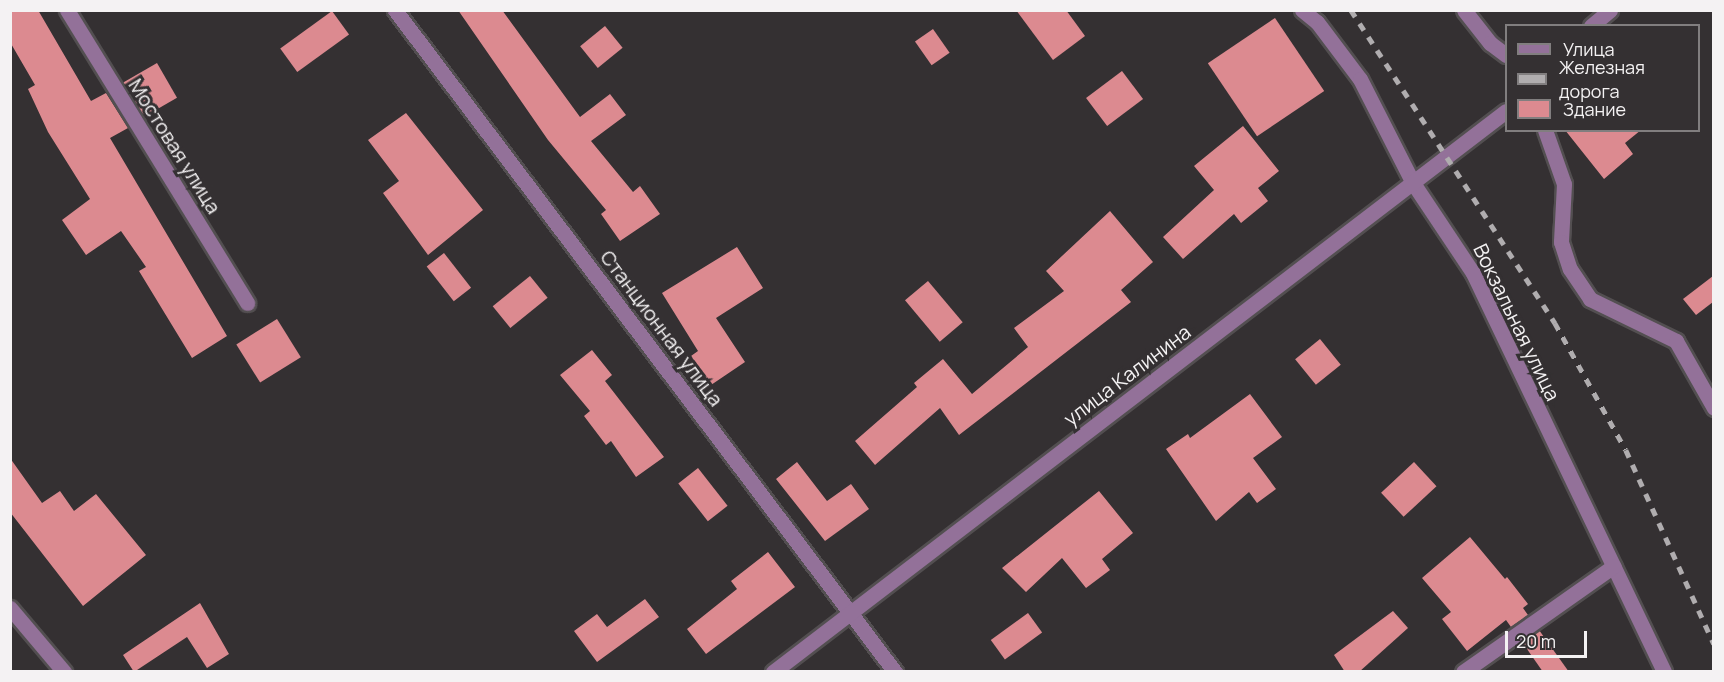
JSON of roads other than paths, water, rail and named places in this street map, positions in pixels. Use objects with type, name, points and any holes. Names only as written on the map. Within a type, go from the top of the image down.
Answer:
[{"type":"street","name":"Мостовая улица","points":[[67,10],[247,303]]},
{"type":"street","name":"Станционная улица","points":[[395,10],[895,672]]},
{"type":"street","name":"Вокзальная улица","points":[[1302,10],[1317,22],[1360,79],[1413,183],[1473,273],[1507,351],[1664,672]]},
{"type":"street","points":[[1464,10],[1490,44],[1505,55]]},
{"type":"street","points":[[1593,24],[1610,10]]},
{"type":"street","name":"улица Калинина","points":[[773,672],[1505,112]]},
{"type":"street","points":[[1546,132],[1564,184],[1560,231],[1570,269],[1590,299],[1676,341],[1713,408]]},
{"type":"street","points":[[1463,672],[1614,566]]},
{"type":"street","points":[[10,608],[64,672]]},
{"type":"railway","points":[[1351,10],[1555,323],[1626,450],[1714,644]]}]
